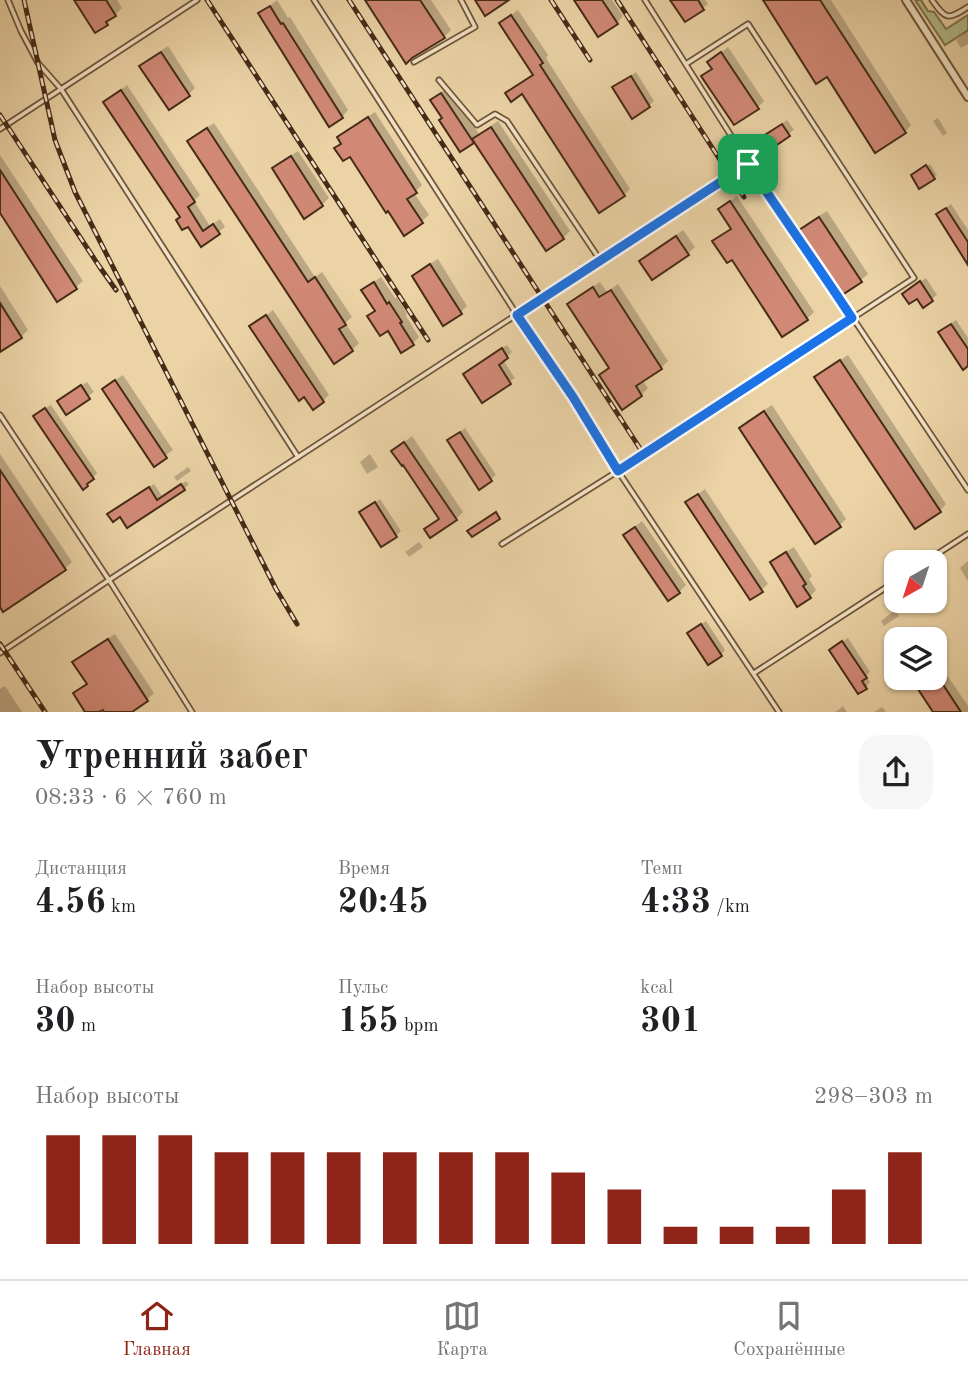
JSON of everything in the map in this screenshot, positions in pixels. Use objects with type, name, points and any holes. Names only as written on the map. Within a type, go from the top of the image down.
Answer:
[{"type":"street","points":[[906,0],[968,97]]},
{"type":"lane","points":[[8,0],[38,63],[61,89],[298,457]]},
{"type":"lane","points":[[0,129],[197,0]]},
{"type":"lane","points":[[314,0],[573,397],[618,471],[779,712]]},
{"type":"lane","points":[[414,62],[475,27],[461,0]]},
{"type":"lane","points":[[645,0],[782,216],[968,490]]},
{"type":"lane","points":[[932,0],[942,15],[948,17],[968,8]]},
{"type":"lane","points":[[502,544],[914,278],[748,24],[686,64]]},
{"type":"lane","points":[[439,80],[477,125],[495,114],[507,121],[600,260]]},
{"type":"lane","points":[[0,653],[748,164]]},
{"type":"lane","points":[[0,415],[192,712]]},
{"type":"lane","points":[[943,550],[968,534]]},
{"type":"lane","points":[[753,673],[884,588]]},
{"type":"green space","points":[[915,0],[921,0],[928,11],[934,12],[946,29],[968,15],[968,30],[945,45]]},
{"type":"building","points":[[74,0],[106,0],[116,16],[95,33]]},
{"type":"building","points":[[365,0],[420,0],[445,38],[406,64]]},
{"type":"building","points":[[475,0],[509,0],[485,16]]},
{"type":"building","points":[[574,0],[602,0],[618,24],[598,37]]},
{"type":"building","points":[[670,0],[698,0],[704,10],[685,22]]},
{"type":"building","points":[[763,0],[820,0],[906,133],[875,153],[827,77],[816,84]]},
{"type":"building","points":[[270,6],[343,118],[329,127],[258,13]]},
{"type":"building","points":[[511,15],[543,63],[540,65],[625,196],[599,213],[522,94],[511,102],[505,93],[533,75],[499,23]]},
{"type":"building","points":[[161,52],[190,96],[169,110],[139,66]]},
{"type":"building","points":[[721,52],[759,109],[734,125],[701,76],[712,69],[707,62]]},
{"type":"building","points":[[631,76],[650,107],[632,119],[612,87]]},
{"type":"building","points":[[121,90],[195,202],[188,207],[203,231],[213,224],[220,234],[201,247],[188,227],[182,230],[176,220],[180,217],[103,102]]},
{"type":"building","points":[[441,93],[474,143],[460,152],[439,120],[442,118],[430,100]]},
{"type":"building","points":[[368,117],[417,193],[407,199],[423,223],[404,236],[350,157],[343,161],[334,148],[341,144],[337,137]]},
{"type":"building","points":[[782,124],[790,136],[765,153],[757,140]]},
{"type":"building","points":[[491,127],[564,239],[546,251],[472,139]]},
{"type":"building","points":[[207,128],[308,282],[315,277],[346,325],[339,329],[353,351],[334,364],[187,141]]},
{"type":"building","points":[[291,156],[323,206],[304,219],[272,168]]},
{"type":"building","points":[[926,165],[935,179],[919,189],[911,175]]},
{"type":"building","points":[[0,170],[77,289],[57,302],[0,213]]},
{"type":"building","points":[[730,201],[808,320],[782,337],[732,260],[727,263],[712,241],[731,229],[718,209]]},
{"type":"building","points":[[946,208],[968,242],[968,265],[936,214]]},
{"type":"building","points":[[819,217],[862,282],[842,295],[799,230]]},
{"type":"building","points":[[676,236],[689,255],[652,280],[639,261]]},
{"type":"building","points":[[430,264],[462,314],[443,326],[412,276]]},
{"type":"building","points":[[920,281],[933,301],[923,308],[917,299],[909,304],[902,294]]},
{"type":"building","points":[[374,282],[402,322],[400,323],[414,345],[401,353],[388,331],[380,336],[367,316],[375,311],[361,290]]},
{"type":"building","points":[[593,287],[599,297],[611,290],[662,369],[636,386],[642,396],[622,410],[599,375],[609,368],[567,304]]},
{"type":"building","points":[[0,303],[22,338],[0,352]]},
{"type":"building","points":[[266,315],[324,402],[313,410],[304,397],[299,401],[249,326]]},
{"type":"building","points":[[951,324],[968,349],[968,366],[963,370],[938,332]]},
{"type":"building","points":[[502,348],[508,358],[499,365],[511,384],[482,403],[463,374]]},
{"type":"building","points":[[840,360],[941,512],[915,529],[814,377]]},
{"type":"building","points":[[115,380],[167,458],[154,467],[102,389]]},
{"type":"building","points":[[81,385],[90,399],[66,415],[57,401]]},
{"type":"building","points":[[45,408],[94,479],[83,490],[33,416]]},
{"type":"building","points":[[764,411],[841,527],[815,544],[739,428]]},
{"type":"building","points":[[460,432],[492,481],[479,490],[447,440]]},
{"type":"building","points":[[404,442],[457,520],[430,538],[424,529],[439,519],[391,451]]},
{"type":"building","points":[[0,470],[66,570],[3,612],[0,607]]},
{"type":"building","points":[[181,484],[185,490],[127,528],[120,517],[113,522],[107,514],[149,487],[157,500]]},
{"type":"building","points":[[698,494],[763,592],[750,600],[685,502]]},
{"type":"building","points":[[375,502],[397,537],[381,547],[359,512]]},
{"type":"building","points":[[496,512],[500,519],[472,537],[467,531]]},
{"type":"building","points":[[635,527],[680,593],[668,601],[623,535]]},
{"type":"building","points":[[786,552],[806,584],[803,586],[811,598],[797,607],[770,562]]},
{"type":"building","points":[[701,624],[722,656],[708,665],[687,633]]},
{"type":"building","points":[[108,639],[148,701],[132,712],[85,712],[73,693],[87,684],[72,662]]},
{"type":"building","points":[[842,641],[867,678],[862,681],[867,689],[858,694],[829,650]]},
{"type":"building","points":[[919,690],[947,690],[961,712],[933,712]]},
{"type":"railway","points":[[24,0],[55,140],[75,192],[276,589],[297,624]]},
{"type":"railway","points":[[207,0],[428,340]]},
{"type":"railway","points":[[349,0],[641,450]]},
{"type":"railway","points":[[551,0],[590,60]]},
{"type":"railway","points":[[617,0],[744,197]]},
{"type":"railway","points":[[0,115],[116,290]]},
{"type":"railway","points":[[0,644],[45,712]]},
{"type":"route","points":[[748,164],[852,318],[618,471],[573,397],[517,315],[748,164]]}]
